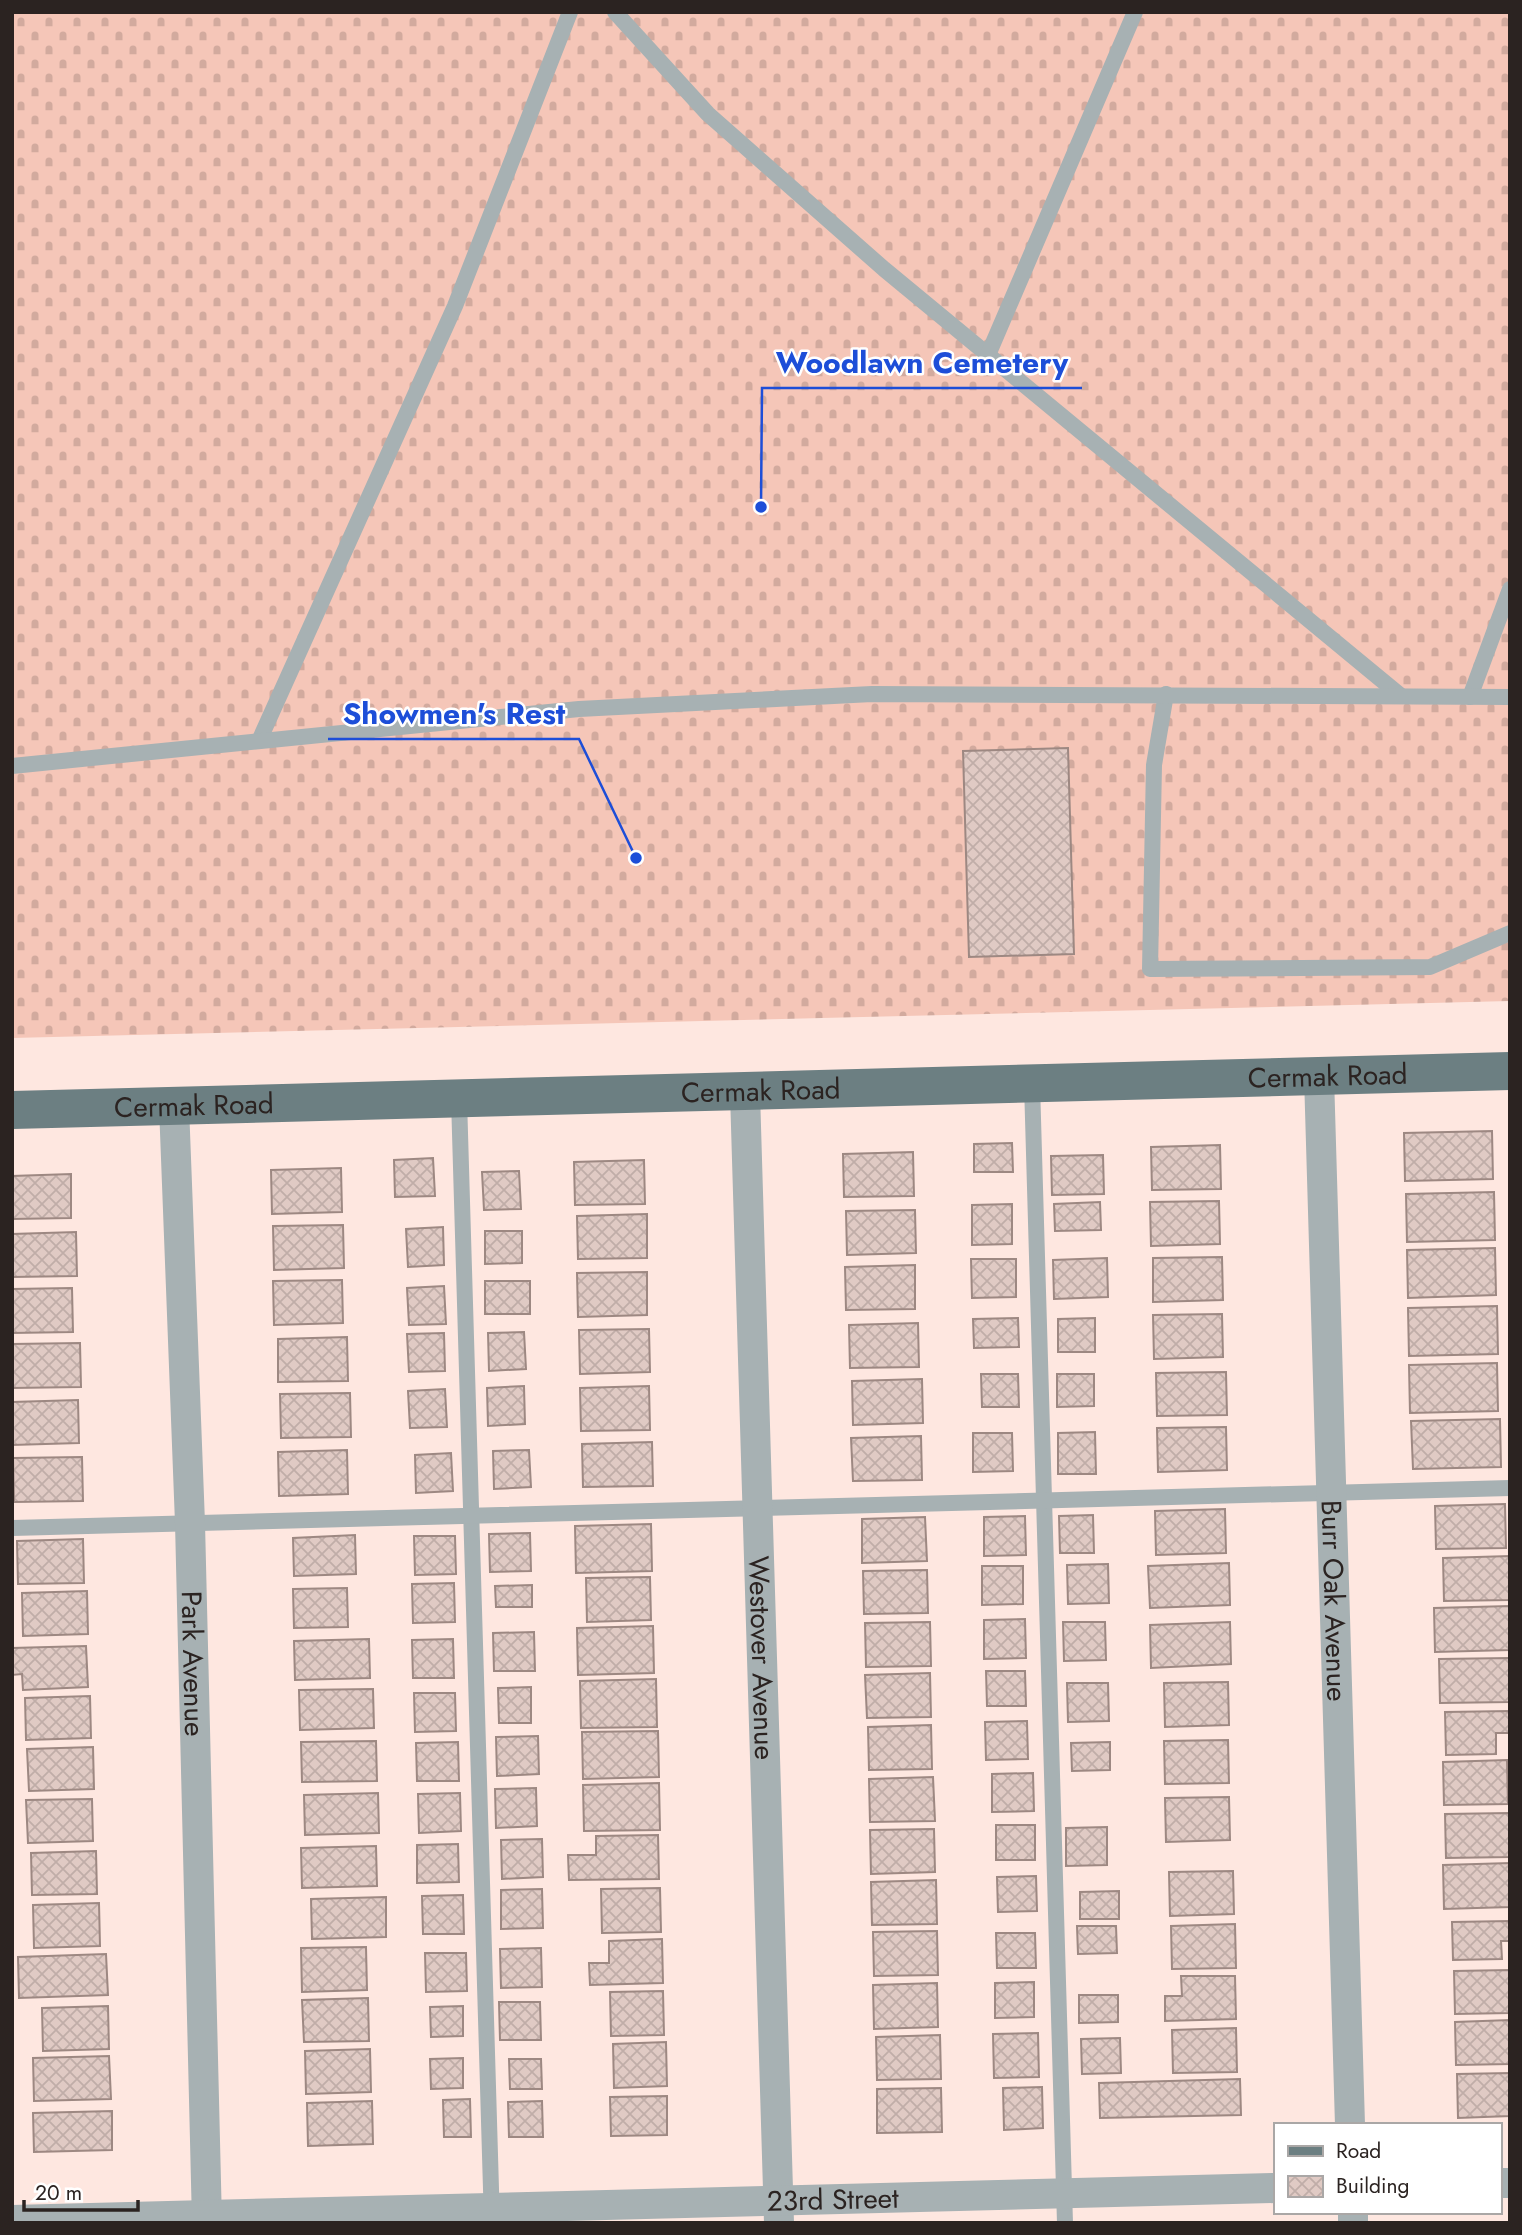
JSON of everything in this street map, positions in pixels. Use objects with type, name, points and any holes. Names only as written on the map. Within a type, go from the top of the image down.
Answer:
[{"type":"main road","name":"Cermak Road","points":[[12,1110],[1510,1071]]},
{"type":"street","name":"Burr Oak Avenue","points":[[1319,1076],[1350,2123]]},
{"type":"street","name":"Westover Avenue","points":[[745,1093],[779,2211]]},
{"type":"street","name":"Park Avenue","points":[[174,1106],[190,1522],[207,2219]]},
{"type":"street","name":"23rd Street","points":[[12,2220],[779,2211],[1064,2193],[1274,2188]]},
{"type":"lane","points":[[259,741],[454,306],[570,12]]},
{"type":"lane","points":[[615,12],[708,114],[884,269],[1401,696]]},
{"type":"lane","points":[[988,355],[1135,12]]},
{"type":"lane","points":[[1470,697],[1510,589]]},
{"type":"lane","points":[[12,766],[606,708],[872,694],[1510,697]]},
{"type":"lane","points":[[1166,694],[1154,765],[1150,969],[1430,967],[1510,933]]},
{"type":"lane","points":[[1032,1084],[1065,2223]]},
{"type":"lane","points":[[459,1098],[492,2215]]},
{"type":"lane","points":[[12,1528],[1510,1488]]},
{"type":"green space","points":[[12,12],[1510,12],[1510,1001],[12,1038]]},
{"type":"building","points":[[1068,748],[1074,954],[969,957],[963,751]]},
{"type":"building","points":[[1492,1131],[1493,1179],[1405,1181],[1404,1133]]},
{"type":"building","points":[[1012,1143],[1013,1172],[974,1172],[974,1144]]},
{"type":"building","points":[[1220,1145],[1221,1189],[1152,1190],[1151,1147]]},
{"type":"building","points":[[913,1152],[914,1196],[844,1197],[843,1154]]},
{"type":"building","points":[[1103,1155],[1104,1194],[1052,1195],[1051,1156]]},
{"type":"building","points":[[433,1158],[435,1196],[395,1197],[394,1160]]},
{"type":"building","points":[[644,1160],[645,1204],[575,1205],[574,1162]]},
{"type":"building","points":[[341,1168],[342,1212],[272,1214],[271,1170]]},
{"type":"building","points":[[519,1171],[521,1209],[484,1210],[482,1172]]},
{"type":"building","points":[[71,1174],[71,1218],[12,1219],[12,1176]]},
{"type":"building","points":[[1494,1192],[1495,1240],[1407,1242],[1406,1194]]},
{"type":"building","points":[[1219,1201],[1220,1244],[1151,1246],[1150,1202]]},
{"type":"building","points":[[1100,1202],[1101,1230],[1055,1231],[1054,1204]]},
{"type":"building","points":[[1012,1204],[1012,1244],[972,1245],[972,1205]]},
{"type":"building","points":[[915,1210],[916,1253],[847,1255],[846,1211]]},
{"type":"building","points":[[647,1214],[647,1258],[578,1259],[577,1216]]},
{"type":"building","points":[[343,1225],[344,1268],[274,1270],[273,1226]]},
{"type":"building","points":[[443,1227],[444,1265],[408,1267],[406,1229]]},
{"type":"building","points":[[485,1231],[522,1231],[522,1263],[485,1264]]},
{"type":"building","points":[[76,1232],[77,1276],[12,1277],[12,1234]]},
{"type":"building","points":[[1495,1248],[1496,1295],[1408,1298],[1407,1250]]},
{"type":"building","points":[[1222,1257],[1223,1300],[1153,1302],[1153,1258]]},
{"type":"building","points":[[1107,1258],[1108,1297],[1054,1299],[1053,1260]]},
{"type":"building","points":[[971,1259],[1016,1259],[1016,1297],[972,1298]]},
{"type":"building","points":[[915,1265],[915,1309],[846,1310],[845,1267]]},
{"type":"building","points":[[647,1272],[647,1315],[578,1317],[577,1273]]},
{"type":"building","points":[[342,1280],[343,1323],[274,1325],[273,1281]]},
{"type":"building","points":[[485,1281],[530,1281],[530,1314],[485,1314]]},
{"type":"building","points":[[444,1286],[446,1324],[409,1325],[407,1288]]},
{"type":"building","points":[[72,1288],[73,1332],[12,1333],[12,1289]]},
{"type":"building","points":[[1497,1306],[1498,1354],[1409,1356],[1408,1308]]},
{"type":"building","points":[[1222,1314],[1223,1357],[1154,1359],[1153,1315]]},
{"type":"building","points":[[1018,1318],[1019,1347],[974,1348],[973,1319]]},
{"type":"building","points":[[1095,1318],[1095,1352],[1058,1352],[1058,1319]]},
{"type":"building","points":[[918,1323],[919,1367],[850,1368],[849,1325]]},
{"type":"building","points":[[649,1329],[650,1372],[580,1374],[579,1330]]},
{"type":"building","points":[[524,1332],[526,1369],[489,1371],[488,1333]]},
{"type":"building","points":[[444,1333],[445,1371],[409,1372],[407,1334]]},
{"type":"building","points":[[347,1337],[348,1381],[278,1382],[278,1339]]},
{"type":"building","points":[[80,1343],[81,1387],[12,1388],[12,1344]]},
{"type":"building","points":[[1497,1363],[1498,1411],[1410,1413],[1409,1365]]},
{"type":"building","points":[[1226,1372],[1227,1415],[1157,1416],[1156,1373]]},
{"type":"building","points":[[981,1374],[1018,1374],[1019,1407],[982,1407]]},
{"type":"building","points":[[1057,1374],[1094,1374],[1094,1406],[1057,1407]]},
{"type":"building","points":[[922,1379],[923,1423],[853,1425],[852,1381]]},
{"type":"building","points":[[524,1386],[525,1424],[488,1426],[487,1388]]},
{"type":"building","points":[[649,1386],[650,1430],[581,1431],[580,1388]]},
{"type":"building","points":[[445,1389],[447,1427],[410,1428],[408,1391]]},
{"type":"building","points":[[350,1393],[351,1437],[281,1438],[280,1394]]},
{"type":"building","points":[[78,1400],[79,1443],[12,1445],[12,1402]]},
{"type":"building","points":[[1500,1419],[1501,1467],[1413,1469],[1411,1421]]},
{"type":"building","points":[[1226,1427],[1227,1470],[1158,1472],[1157,1428]]},
{"type":"building","points":[[1095,1432],[1096,1474],[1058,1474],[1058,1433]]},
{"type":"building","points":[[973,1433],[1012,1433],[1013,1471],[973,1472]]},
{"type":"building","points":[[921,1436],[922,1480],[853,1481],[851,1438]]},
{"type":"building","points":[[652,1442],[653,1486],[583,1487],[582,1444]]},
{"type":"building","points":[[347,1450],[348,1494],[279,1496],[278,1452]]},
{"type":"building","points":[[529,1450],[531,1487],[494,1489],[493,1451]]},
{"type":"building","points":[[451,1453],[453,1491],[416,1493],[415,1455]]},
{"type":"building","points":[[82,1457],[83,1501],[14,1502],[13,1458]]},
{"type":"building","points":[[1505,1504],[1506,1548],[1436,1549],[1435,1506]]},
{"type":"building","points":[[1225,1509],[1226,1553],[1156,1555],[1155,1511]]},
{"type":"building","points":[[1093,1515],[1094,1553],[1060,1553],[1059,1516]]},
{"type":"building","points":[[1025,1516],[1026,1555],[984,1556],[984,1517]]},
{"type":"building","points":[[925,1517],[927,1561],[862,1563],[862,1519]]},
{"type":"building","points":[[651,1524],[652,1571],[576,1573],[575,1526]]},
{"type":"building","points":[[530,1533],[531,1571],[490,1572],[489,1534]]},
{"type":"building","points":[[355,1535],[356,1574],[294,1576],[293,1538]]},
{"type":"building","points":[[414,1536],[455,1536],[456,1574],[415,1575]]},
{"type":"building","points":[[83,1539],[84,1583],[18,1584],[17,1541]]},
{"type":"building","points":[[1510,1556],[1510,1600],[1444,1601],[1443,1558]]},
{"type":"building","points":[[1229,1563],[1230,1605],[1150,1608],[1148,1566]]},
{"type":"building","points":[[1108,1564],[1109,1603],[1068,1604],[1067,1565]]},
{"type":"building","points":[[982,1566],[1023,1566],[1023,1604],[982,1605]]},
{"type":"building","points":[[927,1570],[928,1613],[864,1614],[863,1571]]},
{"type":"building","points":[[650,1577],[651,1620],[587,1622],[586,1578]]},
{"type":"building","points":[[454,1583],[455,1622],[413,1623],[412,1584]]},
{"type":"building","points":[[532,1585],[532,1607],[496,1607],[495,1586]]},
{"type":"building","points":[[347,1588],[348,1627],[294,1628],[293,1589]]},
{"type":"building","points":[[87,1591],[88,1634],[23,1636],[22,1593]]},
{"type":"building","points":[[1510,1606],[1510,1650],[1435,1652],[1434,1608]]},
{"type":"building","points":[[1025,1619],[1026,1658],[984,1659],[984,1620]]},
{"type":"building","points":[[930,1622],[931,1666],[866,1667],[865,1623]]},
{"type":"building","points":[[1063,1622],[1105,1622],[1106,1660],[1064,1661]]},
{"type":"building","points":[[1230,1622],[1231,1664],[1151,1668],[1150,1625]]},
{"type":"building","points":[[653,1626],[654,1673],[578,1675],[577,1628]]},
{"type":"building","points":[[534,1632],[535,1671],[494,1671],[493,1633]]},
{"type":"building","points":[[369,1639],[370,1678],[295,1680],[294,1641]]},
{"type":"building","points":[[453,1639],[454,1678],[413,1678],[412,1640]]},
{"type":"building","points":[[86,1646],[88,1687],[23,1690],[22,1674],[12,1675],[12,1648]]},
{"type":"building","points":[[1510,1658],[1510,1702],[1440,1703],[1439,1659]]},
{"type":"building","points":[[986,1671],[1025,1671],[1026,1706],[987,1706]]},
{"type":"building","points":[[930,1673],[931,1717],[867,1718],[865,1675]]},
{"type":"building","points":[[656,1679],[657,1727],[581,1728],[580,1681]]},
{"type":"building","points":[[1228,1682],[1229,1725],[1165,1727],[1164,1683]]},
{"type":"building","points":[[1067,1683],[1108,1683],[1109,1721],[1068,1722]]},
{"type":"building","points":[[531,1687],[531,1723],[499,1723],[498,1688]]},
{"type":"building","points":[[373,1689],[374,1728],[300,1730],[299,1690]]},
{"type":"building","points":[[414,1693],[455,1693],[456,1731],[415,1732]]},
{"type":"building","points":[[90,1696],[91,1738],[26,1740],[25,1698]]},
{"type":"building","points":[[1510,1711],[1510,1733],[1496,1733],[1496,1754],[1446,1755],[1445,1712]]},
{"type":"building","points":[[1027,1721],[1028,1759],[986,1760],[985,1722]]},
{"type":"building","points":[[931,1725],[932,1769],[869,1770],[868,1727]]},
{"type":"building","points":[[658,1731],[659,1777],[583,1779],[582,1732]]},
{"type":"building","points":[[538,1736],[539,1774],[497,1776],[496,1737]]},
{"type":"building","points":[[1228,1740],[1229,1783],[1165,1784],[1164,1741]]},
{"type":"building","points":[[376,1741],[377,1781],[302,1782],[301,1742]]},
{"type":"building","points":[[458,1742],[459,1781],[417,1781],[416,1743]]},
{"type":"building","points":[[1110,1742],[1110,1770],[1072,1771],[1071,1743]]},
{"type":"building","points":[[93,1747],[94,1789],[29,1791],[27,1749]]},
{"type":"building","points":[[1507,1760],[1508,1804],[1444,1805],[1443,1762]]},
{"type":"building","points":[[1033,1773],[1034,1811],[992,1812],[992,1774]]},
{"type":"building","points":[[933,1777],[935,1821],[870,1822],[869,1779]]},
{"type":"building","points":[[659,1783],[660,1830],[584,1831],[583,1785]]},
{"type":"building","points":[[536,1788],[537,1826],[496,1828],[495,1789]]},
{"type":"building","points":[[378,1793],[379,1833],[305,1835],[304,1795]]},
{"type":"building","points":[[460,1793],[461,1831],[419,1833],[418,1794]]},
{"type":"building","points":[[1229,1797],[1230,1840],[1166,1842],[1165,1798]]},
{"type":"building","points":[[92,1799],[93,1841],[28,1843],[26,1800]]},
{"type":"building","points":[[1509,1813],[1510,1857],[1446,1858],[1445,1814]]},
{"type":"building","points":[[996,1825],[1035,1825],[1035,1860],[996,1860]]},
{"type":"building","points":[[1107,1827],[1107,1865],[1066,1866],[1066,1828]]},
{"type":"building","points":[[934,1829],[935,1872],[871,1874],[870,1830]]},
{"type":"building","points":[[658,1835],[659,1879],[569,1880],[568,1855],[596,1855],[596,1836]]},
{"type":"building","points":[[542,1839],[543,1877],[502,1879],[501,1840]]},
{"type":"building","points":[[458,1844],[459,1882],[417,1883],[417,1845]]},
{"type":"building","points":[[376,1846],[377,1886],[302,1888],[301,1848]]},
{"type":"building","points":[[96,1851],[97,1894],[32,1895],[31,1853]]},
{"type":"building","points":[[1510,1863],[1510,1907],[1444,1909],[1443,1865]]},
{"type":"building","points":[[1233,1871],[1234,1914],[1170,1916],[1169,1872]]},
{"type":"building","points":[[1036,1876],[1037,1911],[998,1912],[997,1877]]},
{"type":"building","points":[[936,1880],[937,1924],[872,1925],[871,1882]]},
{"type":"building","points":[[660,1888],[661,1932],[602,1933],[601,1889]]},
{"type":"building","points":[[542,1889],[543,1928],[501,1929],[501,1890]]},
{"type":"building","points":[[1119,1891],[1119,1919],[1080,1919],[1080,1892]]},
{"type":"building","points":[[463,1895],[464,1934],[423,1934],[422,1896]]},
{"type":"building","points":[[386,1897],[386,1937],[312,1939],[311,1899]]},
{"type":"building","points":[[99,1903],[100,1946],[34,1948],[33,1905]]},
{"type":"building","points":[[1510,1921],[1510,1941],[1501,1941],[1502,1959],[1453,1960],[1452,1922]]},
{"type":"building","points":[[1235,1924],[1236,1968],[1172,1969],[1171,1926]]},
{"type":"building","points":[[1077,1926],[1116,1926],[1117,1953],[1078,1954]]},
{"type":"building","points":[[937,1931],[938,1975],[874,1976],[873,1932]]},
{"type":"building","points":[[996,1933],[1035,1933],[1036,1968],[997,1968]]},
{"type":"building","points":[[662,1939],[663,1983],[590,1985],[589,1963],[609,1963],[609,1941]]},
{"type":"building","points":[[366,1947],[367,1990],[302,1992],[301,1948]]},
{"type":"building","points":[[541,1948],[542,1987],[501,1988],[500,1949]]},
{"type":"building","points":[[425,1953],[466,1953],[467,1991],[426,1992]]},
{"type":"building","points":[[106,1954],[108,1995],[19,1998],[18,1957]]},
{"type":"building","points":[[1510,1970],[1510,2013],[1455,2014],[1454,1971]]},
{"type":"building","points":[[1181,1976],[1235,1976],[1236,2019],[1165,2021],[1165,1996],[1182,1996]]},
{"type":"building","points":[[1034,1982],[1034,2017],[995,2018],[995,1983]]},
{"type":"building","points":[[937,1983],[938,2027],[874,2029],[873,1985]]},
{"type":"building","points":[[663,1991],[664,2035],[611,2036],[610,1992]]},
{"type":"building","points":[[1079,1995],[1118,1995],[1118,2022],[1079,2023]]},
{"type":"building","points":[[368,1998],[369,2041],[304,2042],[302,2000]]},
{"type":"building","points":[[499,2002],[540,2002],[541,2040],[500,2040]]},
{"type":"building","points":[[108,2006],[109,2049],[43,2051],[42,2008]]},
{"type":"building","points":[[463,2006],[463,2036],[431,2037],[430,2007]]},
{"type":"building","points":[[1510,2020],[1510,2064],[1456,2065],[1455,2022]]},
{"type":"building","points":[[1236,2028],[1237,2072],[1173,2073],[1172,2030]]},
{"type":"building","points":[[1038,2033],[1039,2077],[994,2078],[993,2034]]},
{"type":"building","points":[[940,2035],[941,2079],[877,2080],[876,2037]]},
{"type":"building","points":[[1120,2038],[1121,2073],[1082,2074],[1081,2039]]},
{"type":"building","points":[[666,2042],[667,2086],[614,2088],[613,2044]]},
{"type":"building","points":[[370,2049],[371,2092],[306,2094],[305,2051]]},
{"type":"building","points":[[109,2056],[111,2099],[34,2101],[33,2058]]},
{"type":"building","points":[[463,2058],[463,2088],[431,2089],[430,2059]]},
{"type":"building","points":[[509,2059],[541,2059],[542,2089],[510,2089]]},
{"type":"building","points":[[1510,2073],[1510,2116],[1458,2118],[1457,2074]]},
{"type":"building","points":[[1240,2079],[1241,2115],[1100,2118],[1099,2083]]},
{"type":"building","points":[[1042,2087],[1043,2128],[1004,2130],[1003,2088]]},
{"type":"building","points":[[941,2088],[942,2132],[877,2133],[877,2089]]},
{"type":"building","points":[[667,2096],[667,2135],[611,2136],[610,2097]]},
{"type":"building","points":[[470,2099],[471,2137],[444,2137],[443,2100]]},
{"type":"building","points":[[372,2101],[373,2144],[308,2146],[307,2103]]},
{"type":"building","points":[[542,2101],[543,2137],[509,2137],[508,2102]]},
{"type":"building","points":[[112,2111],[112,2150],[34,2152],[33,2113]]},
{"type":"place","name":"Woodlawn Cemetery","points":[[761,507]]},
{"type":"place","name":"Showmen's Rest","points":[[636,858]]}]
